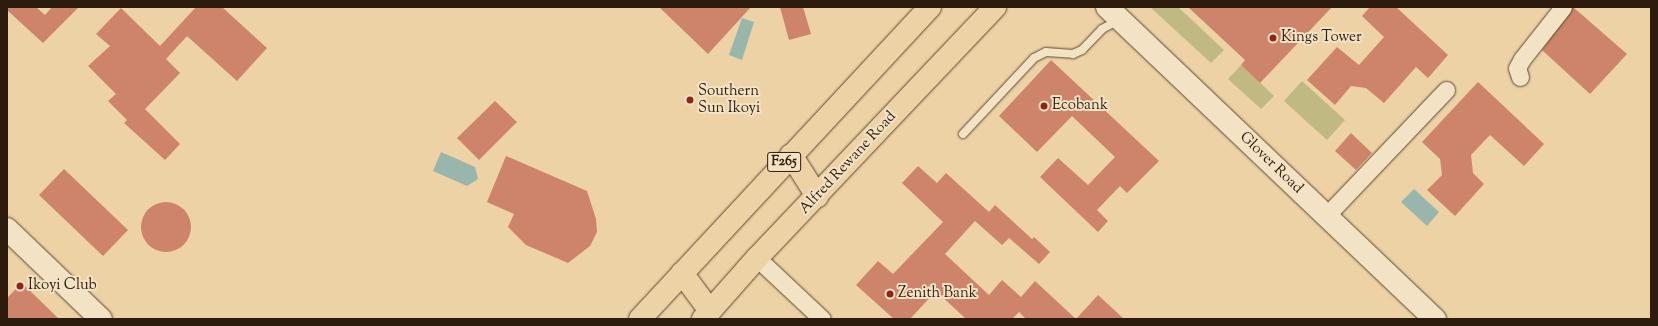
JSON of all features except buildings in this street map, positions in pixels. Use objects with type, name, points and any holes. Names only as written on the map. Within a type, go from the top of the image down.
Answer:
[{"type":"main road","name":"F265","points":[[640,319],[930,7]]},
{"type":"main road","name":"Alfred Rewane Road","points":[[706,315],[757,258],[995,7]]},
{"type":"main road","points":[[791,155],[817,196]]},
{"type":"main road","points":[[682,273],[706,315]]},
{"type":"street","points":[[1520,77],[1517,68],[1522,59],[1563,7]]},
{"type":"street","name":"Glover Road","points":[[1113,13],[1435,319]]},
{"type":"street","points":[[1326,216],[1446,90]]},
{"type":"street","points":[[7,229],[101,319]]},
{"type":"street","points":[[757,258],[822,319]]},
{"type":"lane","points":[[963,134],[1034,58],[1046,52],[1072,54],[1082,50],[1102,29],[1113,13]]},
{"type":"shaded area","points":[[1150,7],[1178,7],[1224,50],[1211,63]]},
{"type":"shaded area","points":[[1241,65],[1274,96],[1261,109],[1228,79]]},
{"type":"shaded area","points":[[1302,81],[1345,120],[1327,140],[1284,101]]},
{"type":"water","points":[[742,18],[754,22],[742,60],[729,55]]},
{"type":"water","points":[[441,152],[475,167],[478,179],[467,186],[433,171]]},
{"type":"water","points":[[1414,189],[1439,212],[1427,226],[1401,202]]},
{"type":"place","name":"Kings Tower","points":[[1273,38]]},
{"type":"place","name":"Southern Sun Ikoyi","points":[[690,100]]},
{"type":"place","name":"Ecobank","points":[[1044,106]]},
{"type":"place","name":"Ikoyi Club","points":[[20,286]]},
{"type":"place","name":"Zenith Bank","points":[[890,294]]}]
